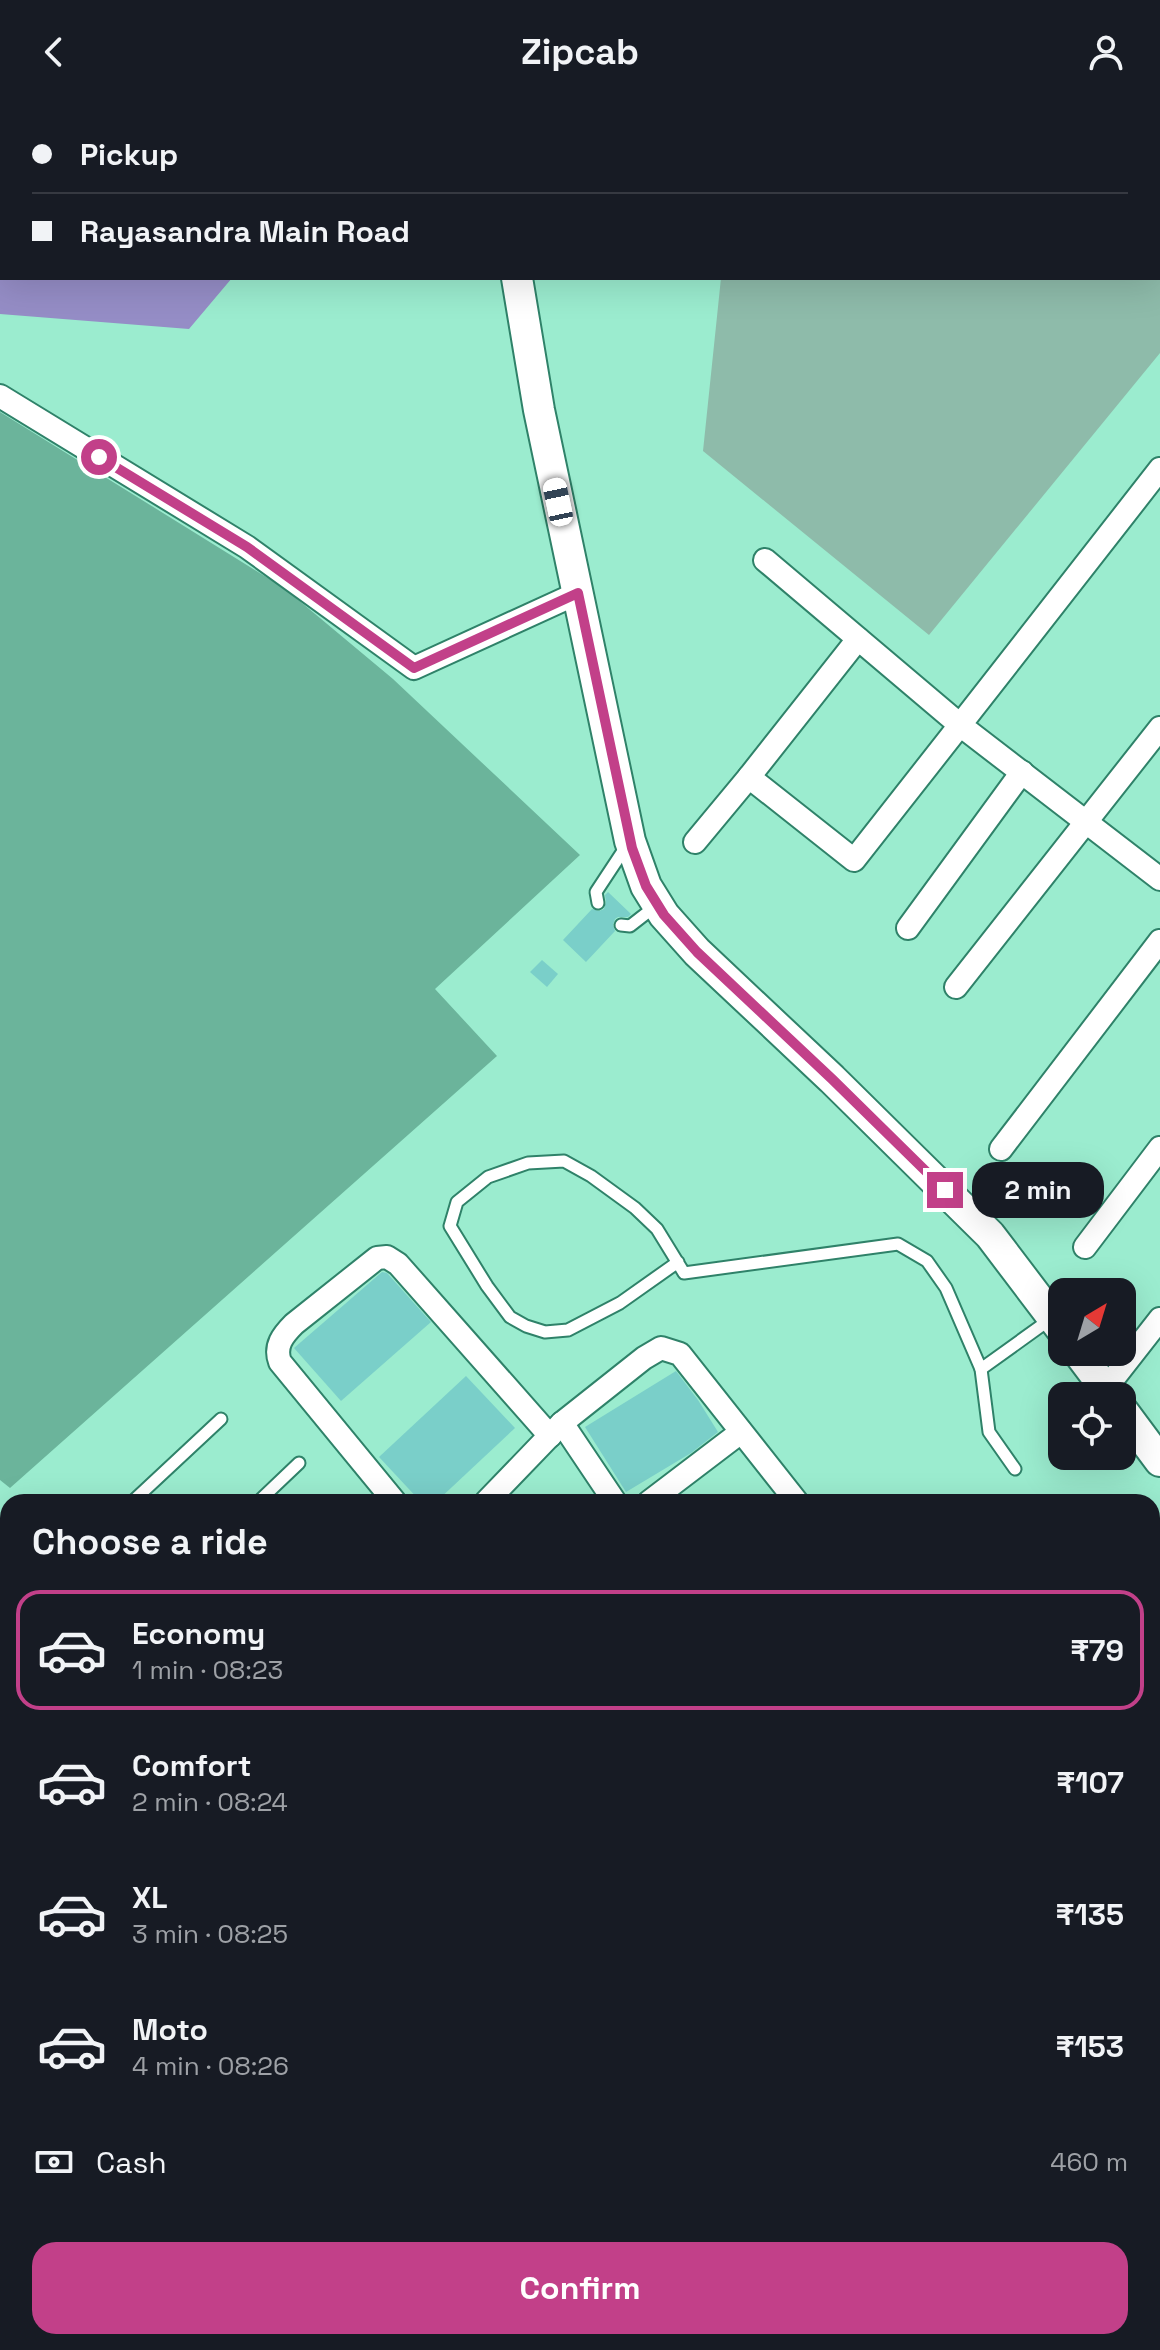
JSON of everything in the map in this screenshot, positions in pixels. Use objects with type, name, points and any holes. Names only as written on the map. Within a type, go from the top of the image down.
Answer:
[{"type":"street","points":[[517,280],[539,410],[630,841],[646,886],[664,915],[697,952],[832,1079],[990,1235],[1048,1312]]},
{"type":"street","points":[[0,396],[247,547],[414,668],[578,593]]},
{"type":"street","points":[[749,777],[854,860],[1160,469]]},
{"type":"street","points":[[765,560],[960,725],[1160,879]]},
{"type":"street","points":[[695,842],[858,639]]},
{"type":"street","points":[[956,987],[1160,728]]},
{"type":"street","points":[[908,928],[1022,772]]},
{"type":"street","points":[[1001,1149],[1160,941]]},
{"type":"street","points":[[1085,1247],[1160,1148]]},
{"type":"street","points":[[388,1494],[280,1362],[277,1353],[285,1332],[294,1324],[377,1258],[387,1257],[398,1264],[556,1429],[609,1494]]},
{"type":"street","points":[[1123,1382],[1160,1319]]},
{"type":"street","points":[[498,1494],[556,1429],[644,1358],[661,1348],[680,1354],[791,1494]]},
{"type":"street","points":[[1089,1366],[1101,1382]]},
{"type":"street","points":[[1136,1429],[1160,1461]]},
{"type":"street","points":[[660,1494],[741,1432]]},
{"type":"lane","points":[[598,903],[596,892],[630,841]]},
{"type":"lane","points":[[621,925],[630,926],[658,905]]},
{"type":"lane","points":[[678,1262],[620,1303],[568,1330],[545,1332],[510,1317],[450,1226],[457,1202],[488,1177],[528,1163],[564,1161],[635,1208],[657,1229],[678,1262],[684,1273],[898,1244],[927,1261],[946,1288],[981,1369],[989,1432],[1015,1469]]},
{"type":"lane","points":[[981,1369],[1048,1329]]},
{"type":"lane","points":[[141,1494],[221,1419]]},
{"type":"lane","points":[[266,1494],[299,1463]]},
{"type":"green space","points":[[721,280],[1160,280],[1160,353],[929,635],[703,451]]},
{"type":"green space","points":[[0,412],[284,588],[393,679],[580,855],[435,989],[497,1056],[10,1488],[0,1480]]},
{"type":"shaded area","points":[[0,280],[230,280],[189,329],[0,314]]},
{"type":"building","points":[[608,892],[631,914],[615,919],[615,931],[586,962],[563,940],[592,909],[604,909]]},
{"type":"building","points":[[542,960],[558,974],[547,987],[530,972]]},
{"type":"building","points":[[382,1272],[387,1273],[431,1322],[341,1401],[294,1348]]},
{"type":"building","points":[[676,1371],[718,1432],[691,1453],[626,1492],[585,1427]]},
{"type":"building","points":[[466,1376],[515,1428],[445,1494],[414,1494],[379,1457]]},
{"type":"route","points":[[99,457],[247,547],[414,668],[578,593],[632,848],[646,886],[664,915],[697,952],[945,1190]]}]
